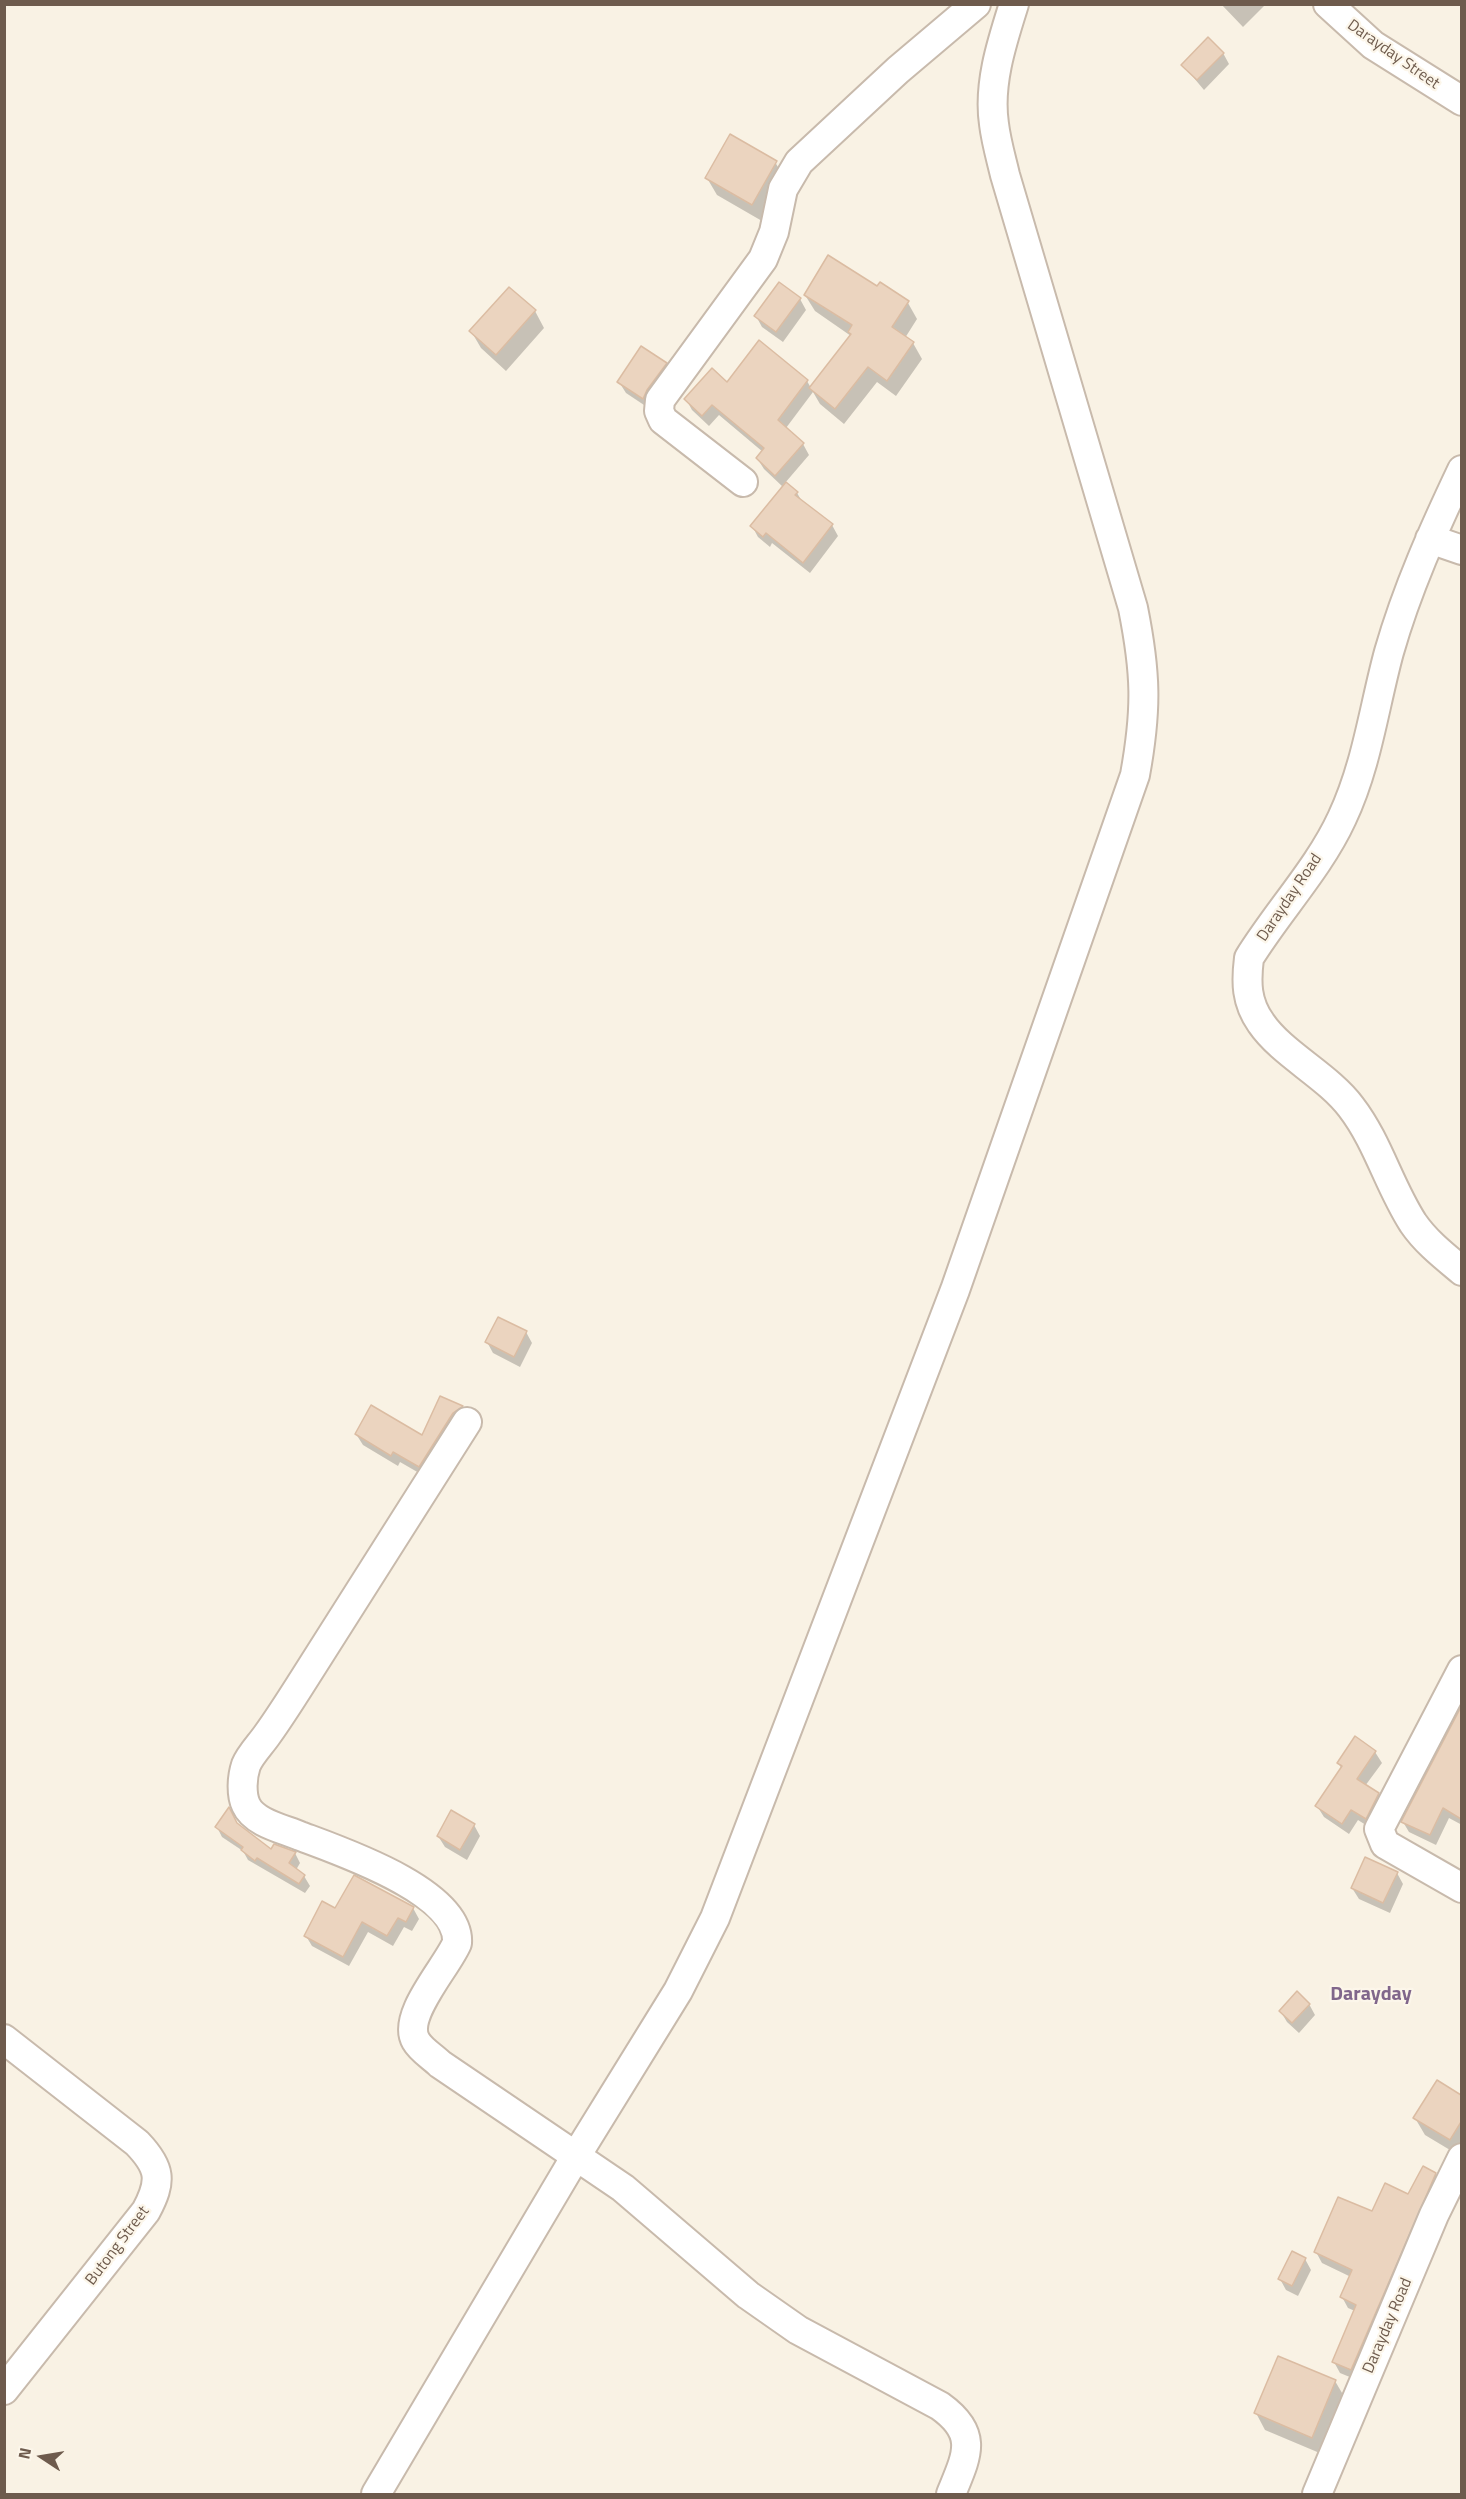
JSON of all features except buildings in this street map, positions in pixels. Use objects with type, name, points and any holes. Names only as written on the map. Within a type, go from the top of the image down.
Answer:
[{"type":"street","points":[[743,482],[663,420],[659,411],[660,400],[763,259],[774,232],[783,189],[799,162],[897,70],[976,4]]},
{"type":"street","points":[[376,2494],[576,2156],[678,1991],[715,1918],[955,1290],[1135,775],[1145,698],[1142,656],[1133,608],[1005,175],[993,123],[992,95],[1001,46],[1014,4]]},
{"type":"street","name":"Darayday Street","points":[[1328,4],[1373,45],[1461,101]]},
{"type":"street","name":"Darayday Road","points":[[1461,470],[1430,539],[1390,649],[1354,790],[1341,820],[1321,853],[1250,958],[1247,978],[1248,1000],[1261,1024],[1349,1104],[1367,1131],[1414,1224],[1437,1250],[1461,1271]]},
{"type":"street","points":[[1430,539],[1461,550]]},
{"type":"street","points":[[467,1422],[280,1716],[246,1764],[243,1794],[247,1807],[255,1816],[349,1855],[405,1882],[439,1906],[453,1921],[458,1934],[457,1943],[416,2012],[412,2031],[416,2041],[440,2064],[623,2188],[748,2295],[798,2330],[940,2406],[958,2419],[967,2439],[966,2452],[951,2494]]},
{"type":"street","points":[[1461,1670],[1379,1829],[1385,1844],[1461,1888]]},
{"type":"street","name":"Butong Street","points":[[4,2039],[137,2143],[152,2160],[158,2178],[156,2192],[146,2211],[4,2390]]},
{"type":"street","name":"Darayday Road","points":[[1317,2494],[1434,2215],[1461,2158]]},
{"type":"district","name":"Darayday","points":[[1371,1995]]}]
